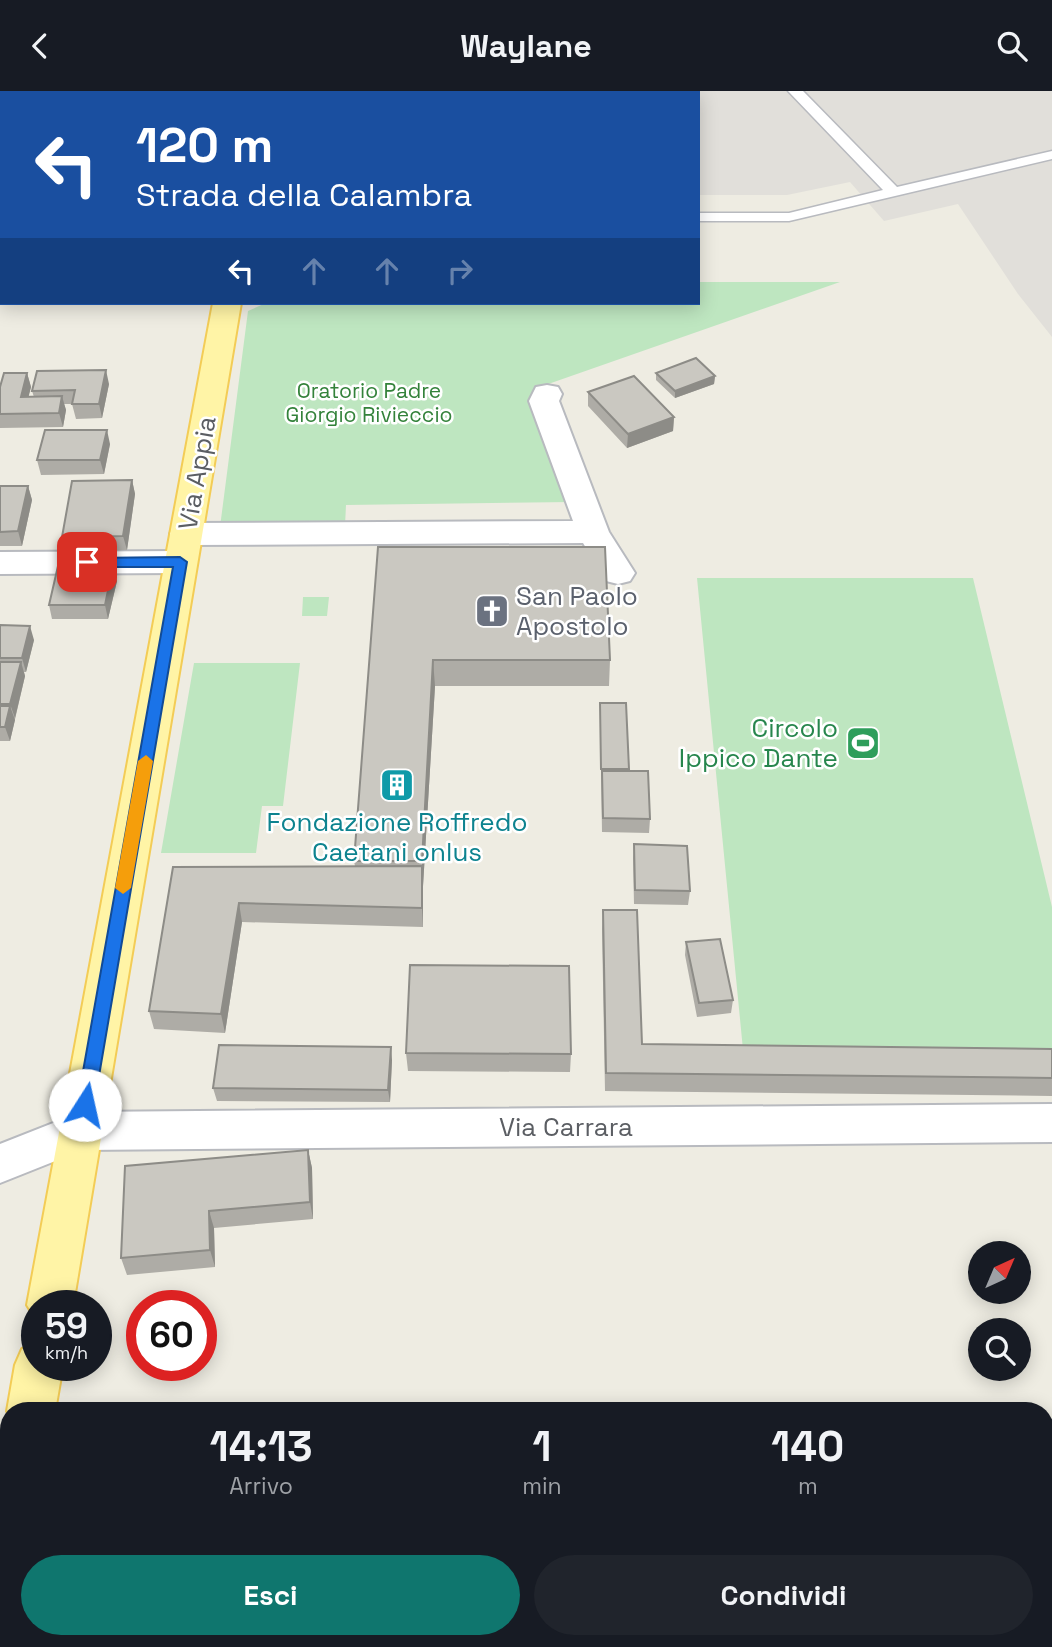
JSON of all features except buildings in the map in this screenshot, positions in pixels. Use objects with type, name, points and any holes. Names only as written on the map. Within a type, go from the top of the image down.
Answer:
[{"type":"main road","name":"Via Appia","points":[[53,1290],[227,305]]},
{"type":"main road","points":[[33,1402],[36,1381]]},
{"type":"street","points":[[547,394],[544,401],[593,532],[618,573]]},
{"type":"street","points":[[0,563],[183,548],[593,532]]},
{"type":"street","name":"Via Carrara","points":[[81,1131],[1052,1123]]},
{"type":"street","points":[[0,1164],[81,1131]]},
{"type":"lane","points":[[794,91],[893,192]]},
{"type":"lane","points":[[700,217],[789,217],[1052,155]]},
{"type":"shaded area","points":[[700,91],[1052,91],[1052,337],[1018,294],[958,204],[884,221],[850,182],[787,195],[700,195]]},
{"type":"green space","name":"Oratorio Padre Giorgio Rivieccio","points":[[700,282],[840,282],[534,389],[532,401],[573,502],[346,505],[345,526],[220,527],[248,311],[262,305],[700,305]]},
{"type":"green space","name":"Circolo Ippico Dante","points":[[697,578],[973,578],[1052,907],[1052,1063],[744,1060]]},
{"type":"green space","points":[[303,597],[329,597],[327,616],[302,616]]},
{"type":"green space","points":[[194,663],[300,663],[283,806],[262,806],[256,853],[161,853]]},
{"type":"slow traffic","points":[[123,888],[146,761]]},
{"type":"place","name":"San Paolo Apostolo","points":[[492,611]]},
{"type":"place","name":"Circolo Ippico Dante","points":[[863,743]]},
{"type":"place","name":"Fondazione Roffredo Caetani onlus","points":[[397,785]]},
{"type":"route","points":[[85,1105],[180,562],[87,562]]}]
